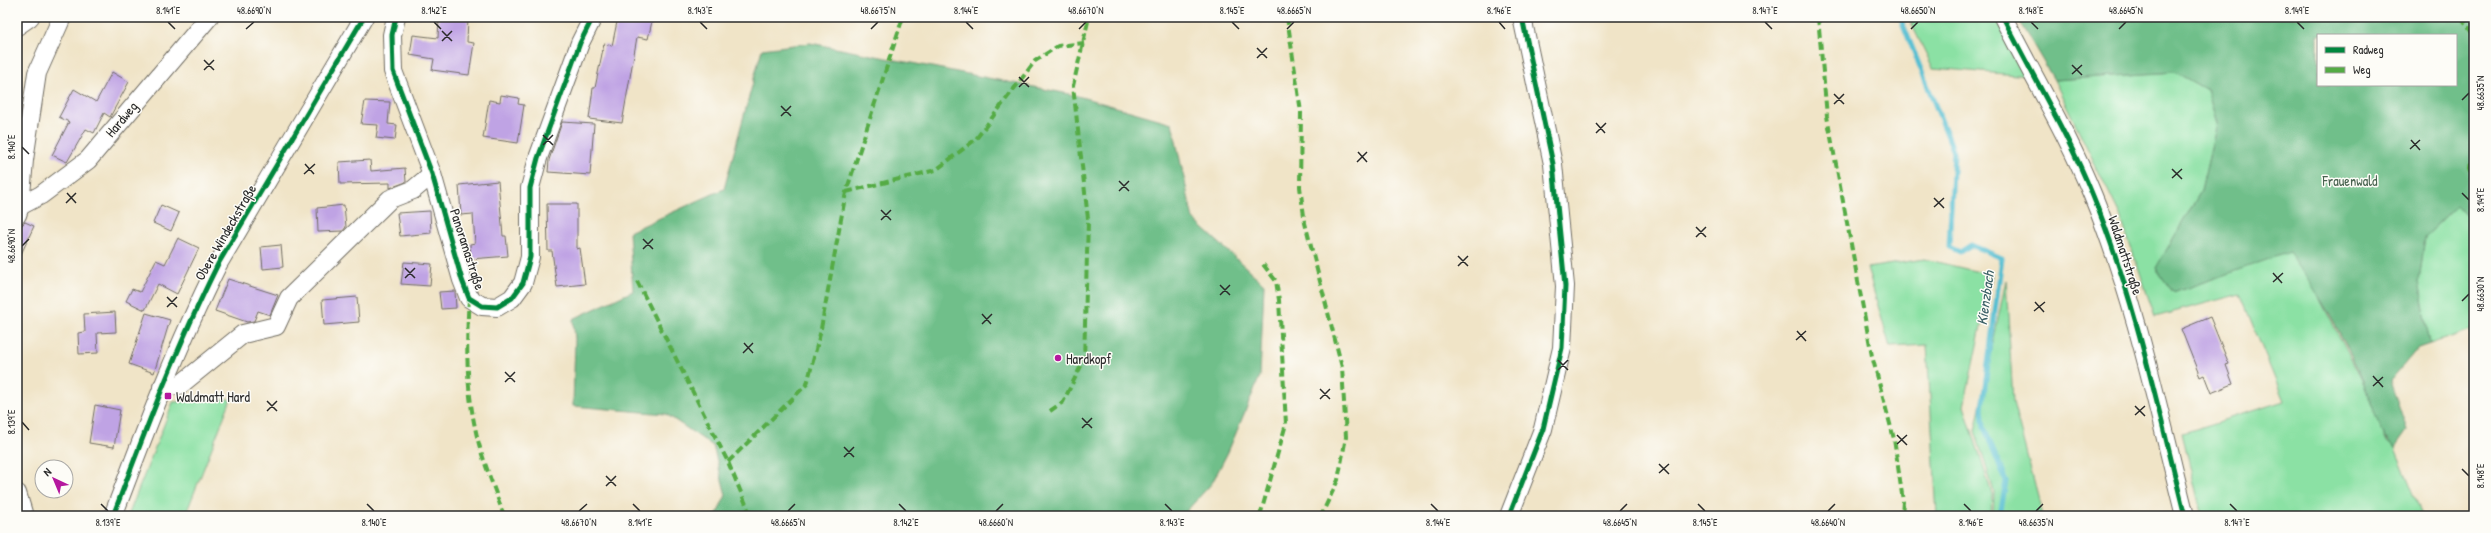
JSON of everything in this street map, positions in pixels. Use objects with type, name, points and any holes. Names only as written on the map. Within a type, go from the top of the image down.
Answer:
[{"type":"street","points":[[17,26],[30,17]]},
{"type":"street","points":[[19,210],[24,160],[37,73],[62,17]]},
{"type":"street","name":"Hardweg","points":[[19,210],[88,160],[209,17]]},
{"type":"street","name":"Obere Windeckstraße","points":[[113,516],[162,387],[218,264],[252,210],[364,17]]},
{"type":"street","name":"Panoramastraße","points":[[396,17],[392,35],[393,71],[432,174],[462,280],[469,298],[482,306],[497,307],[512,298],[523,283],[530,256],[530,188],[538,158],[570,72],[593,17]]},
{"type":"street","points":[[1509,516],[1543,429],[1562,348],[1565,286],[1553,164],[1522,17]]},
{"type":"street","name":"Waldmattstraße","points":[[2003,17],[2052,106],[2093,195],[2114,251],[2185,516]]},
{"type":"street","points":[[162,387],[180,385],[243,334],[266,330],[276,326],[289,298],[390,199],[413,190],[432,174]]},
{"type":"street","points":[[17,493],[24,516]]},
{"type":"green space","points":[[1908,17],[1999,17],[2029,76],[1933,68]]},
{"type":"green space","name":"Frauenwald","points":[[2017,17],[2474,17],[2474,224],[2457,206],[2425,237],[2419,281],[2430,344],[2418,348],[2390,381],[2407,431],[2395,448],[2389,442],[2380,427],[2365,385],[2340,333],[2311,283],[2289,252],[2173,293],[2156,268],[2201,191],[2217,123],[2207,90],[2175,72],[2054,80]]},
{"type":"green space","points":[[810,43],[1074,95],[1172,123],[1193,219],[1264,284],[1260,376],[1228,452],[1212,483],[1182,516],[716,516],[726,495],[713,446],[666,414],[573,406],[575,339],[573,319],[633,291],[629,232],[724,189],[762,49]]},
{"type":"green space","points":[[2175,72],[2207,90],[2217,123],[2201,191],[2156,268],[2173,293],[2289,251],[2312,284],[2365,386],[2385,439],[2395,448],[2423,516],[2202,516],[2182,433],[2284,401],[2240,294],[2155,317],[2119,213],[2054,80]]},
{"type":"green space","points":[[2457,206],[2474,224],[2474,329],[2430,344],[2419,281],[2425,237]]},
{"type":"green space","points":[[1924,259],[1992,275],[1964,406],[1992,494],[1991,516],[1937,516],[1927,345],[1890,347],[1867,268]]},
{"type":"green space","points":[[2006,280],[2013,402],[2043,516],[1993,516],[1994,492],[1975,431]]},
{"type":"green space","points":[[231,399],[185,516],[128,516],[173,402]]},
{"type":"building","points":[[439,17],[468,17],[467,42],[474,43],[469,75],[432,70],[434,59],[410,55],[413,35],[438,38]]},
{"type":"building","points":[[618,17],[653,17],[648,39],[637,37],[622,123],[589,119],[593,88],[595,88],[604,44],[612,46]]},
{"type":"building","points":[[112,72],[129,82],[110,117],[104,113],[94,133],[86,129],[67,162],[52,155],[69,122],[59,117],[74,89],[96,102]]},
{"type":"building","points":[[501,95],[519,98],[518,104],[524,105],[518,143],[483,138],[489,100],[500,102]]},
{"type":"building","points":[[365,101],[390,102],[388,124],[397,125],[395,140],[376,138],[378,125],[361,124]]},
{"type":"building","points":[[562,122],[594,124],[590,175],[548,172],[549,160]]},
{"type":"building","points":[[370,160],[371,171],[405,168],[406,182],[390,188],[390,183],[340,184],[339,162]]},
{"type":"building","points":[[498,181],[503,236],[506,236],[508,256],[471,259],[470,244],[475,243],[473,214],[461,215],[459,185]]},
{"type":"building","points":[[547,204],[577,204],[577,249],[580,248],[585,284],[557,287],[552,251],[548,251]]},
{"type":"building","points":[[161,205],[179,213],[171,231],[153,223]]},
{"type":"building","points":[[344,205],[346,227],[343,231],[318,232],[317,208]]},
{"type":"building","points":[[430,211],[431,233],[400,236],[397,213]]},
{"type":"building","points":[[25,222],[34,226],[17,263],[17,230]]},
{"type":"building","points":[[178,238],[199,248],[177,294],[158,284],[145,310],[126,301],[132,289],[140,292],[156,260],[165,264]]},
{"type":"building","points":[[281,245],[283,267],[263,269],[261,247]]},
{"type":"building","points":[[404,262],[432,264],[430,286],[401,284]]},
{"type":"building","points":[[228,279],[278,295],[270,315],[258,311],[254,321],[247,322],[215,311]]},
{"type":"building","points":[[455,291],[456,308],[441,309],[439,292]]},
{"type":"building","points":[[357,297],[359,322],[324,325],[322,300]]},
{"type":"building","points":[[115,312],[116,332],[97,333],[98,353],[79,354],[78,333],[85,332],[84,314]]},
{"type":"building","points":[[146,313],[170,320],[154,373],[129,364]]},
{"type":"building","points":[[2210,317],[2229,364],[2226,365],[2233,384],[2211,393],[2204,375],[2200,377],[2181,329]]},
{"type":"building","points":[[95,405],[120,410],[114,447],[89,443]]},
{"type":"waterway","name":"Kienzbach","points":[[1900,17],[1954,152],[1949,247],[1960,252],[1971,245],[2002,258],[1982,409],[1984,427],[2006,481],[2000,516]]},
{"type":"marked path","points":[[728,462],[807,384],[820,334],[846,192],[903,17]]},
{"type":"marked path","points":[[1050,411],[1063,402],[1084,360],[1088,219],[1073,86],[1089,17]]},
{"type":"marked path","points":[[1287,17],[1301,112],[1300,187],[1305,223],[1342,367],[1346,437],[1338,480],[1321,516]]},
{"type":"marked path","points":[[1818,17],[1827,116],[1872,356],[1894,439],[1903,501],[1902,516]]},
{"type":"marked path","points":[[2461,17],[2474,34]]},
{"type":"marked path","points":[[846,192],[936,170],[976,139],[1035,61],[1058,46],[1084,43]]},
{"type":"marked path","points":[[2474,140],[2469,168],[2474,185]]},
{"type":"marked path","points":[[1260,516],[1286,424],[1279,300],[1276,281],[1262,263]]},
{"type":"marked path","points":[[637,281],[728,462],[751,516]]},
{"type":"marked path","points":[[469,298],[467,332],[470,398],[476,432],[482,453],[504,516]]},
{"type":"cycle path","points":[[113,516],[175,357],[218,264],[364,17]]},
{"type":"cycle path","points":[[396,17],[392,35],[393,71],[432,174],[462,280],[469,298],[482,306],[497,307],[512,298],[523,283],[530,257],[530,188],[538,158],[580,43],[593,17]]},
{"type":"cycle path","points":[[1509,516],[1543,429],[1562,348],[1565,286],[1553,164],[1522,17]]},
{"type":"cycle path","points":[[2003,17],[2073,150],[2108,235],[2145,354],[2185,516]]},
{"type":"place","name":"Hardkopf","points":[[1058,358]]},
{"type":"place","name":"Waldmatt Hard","points":[[168,396]]}]
